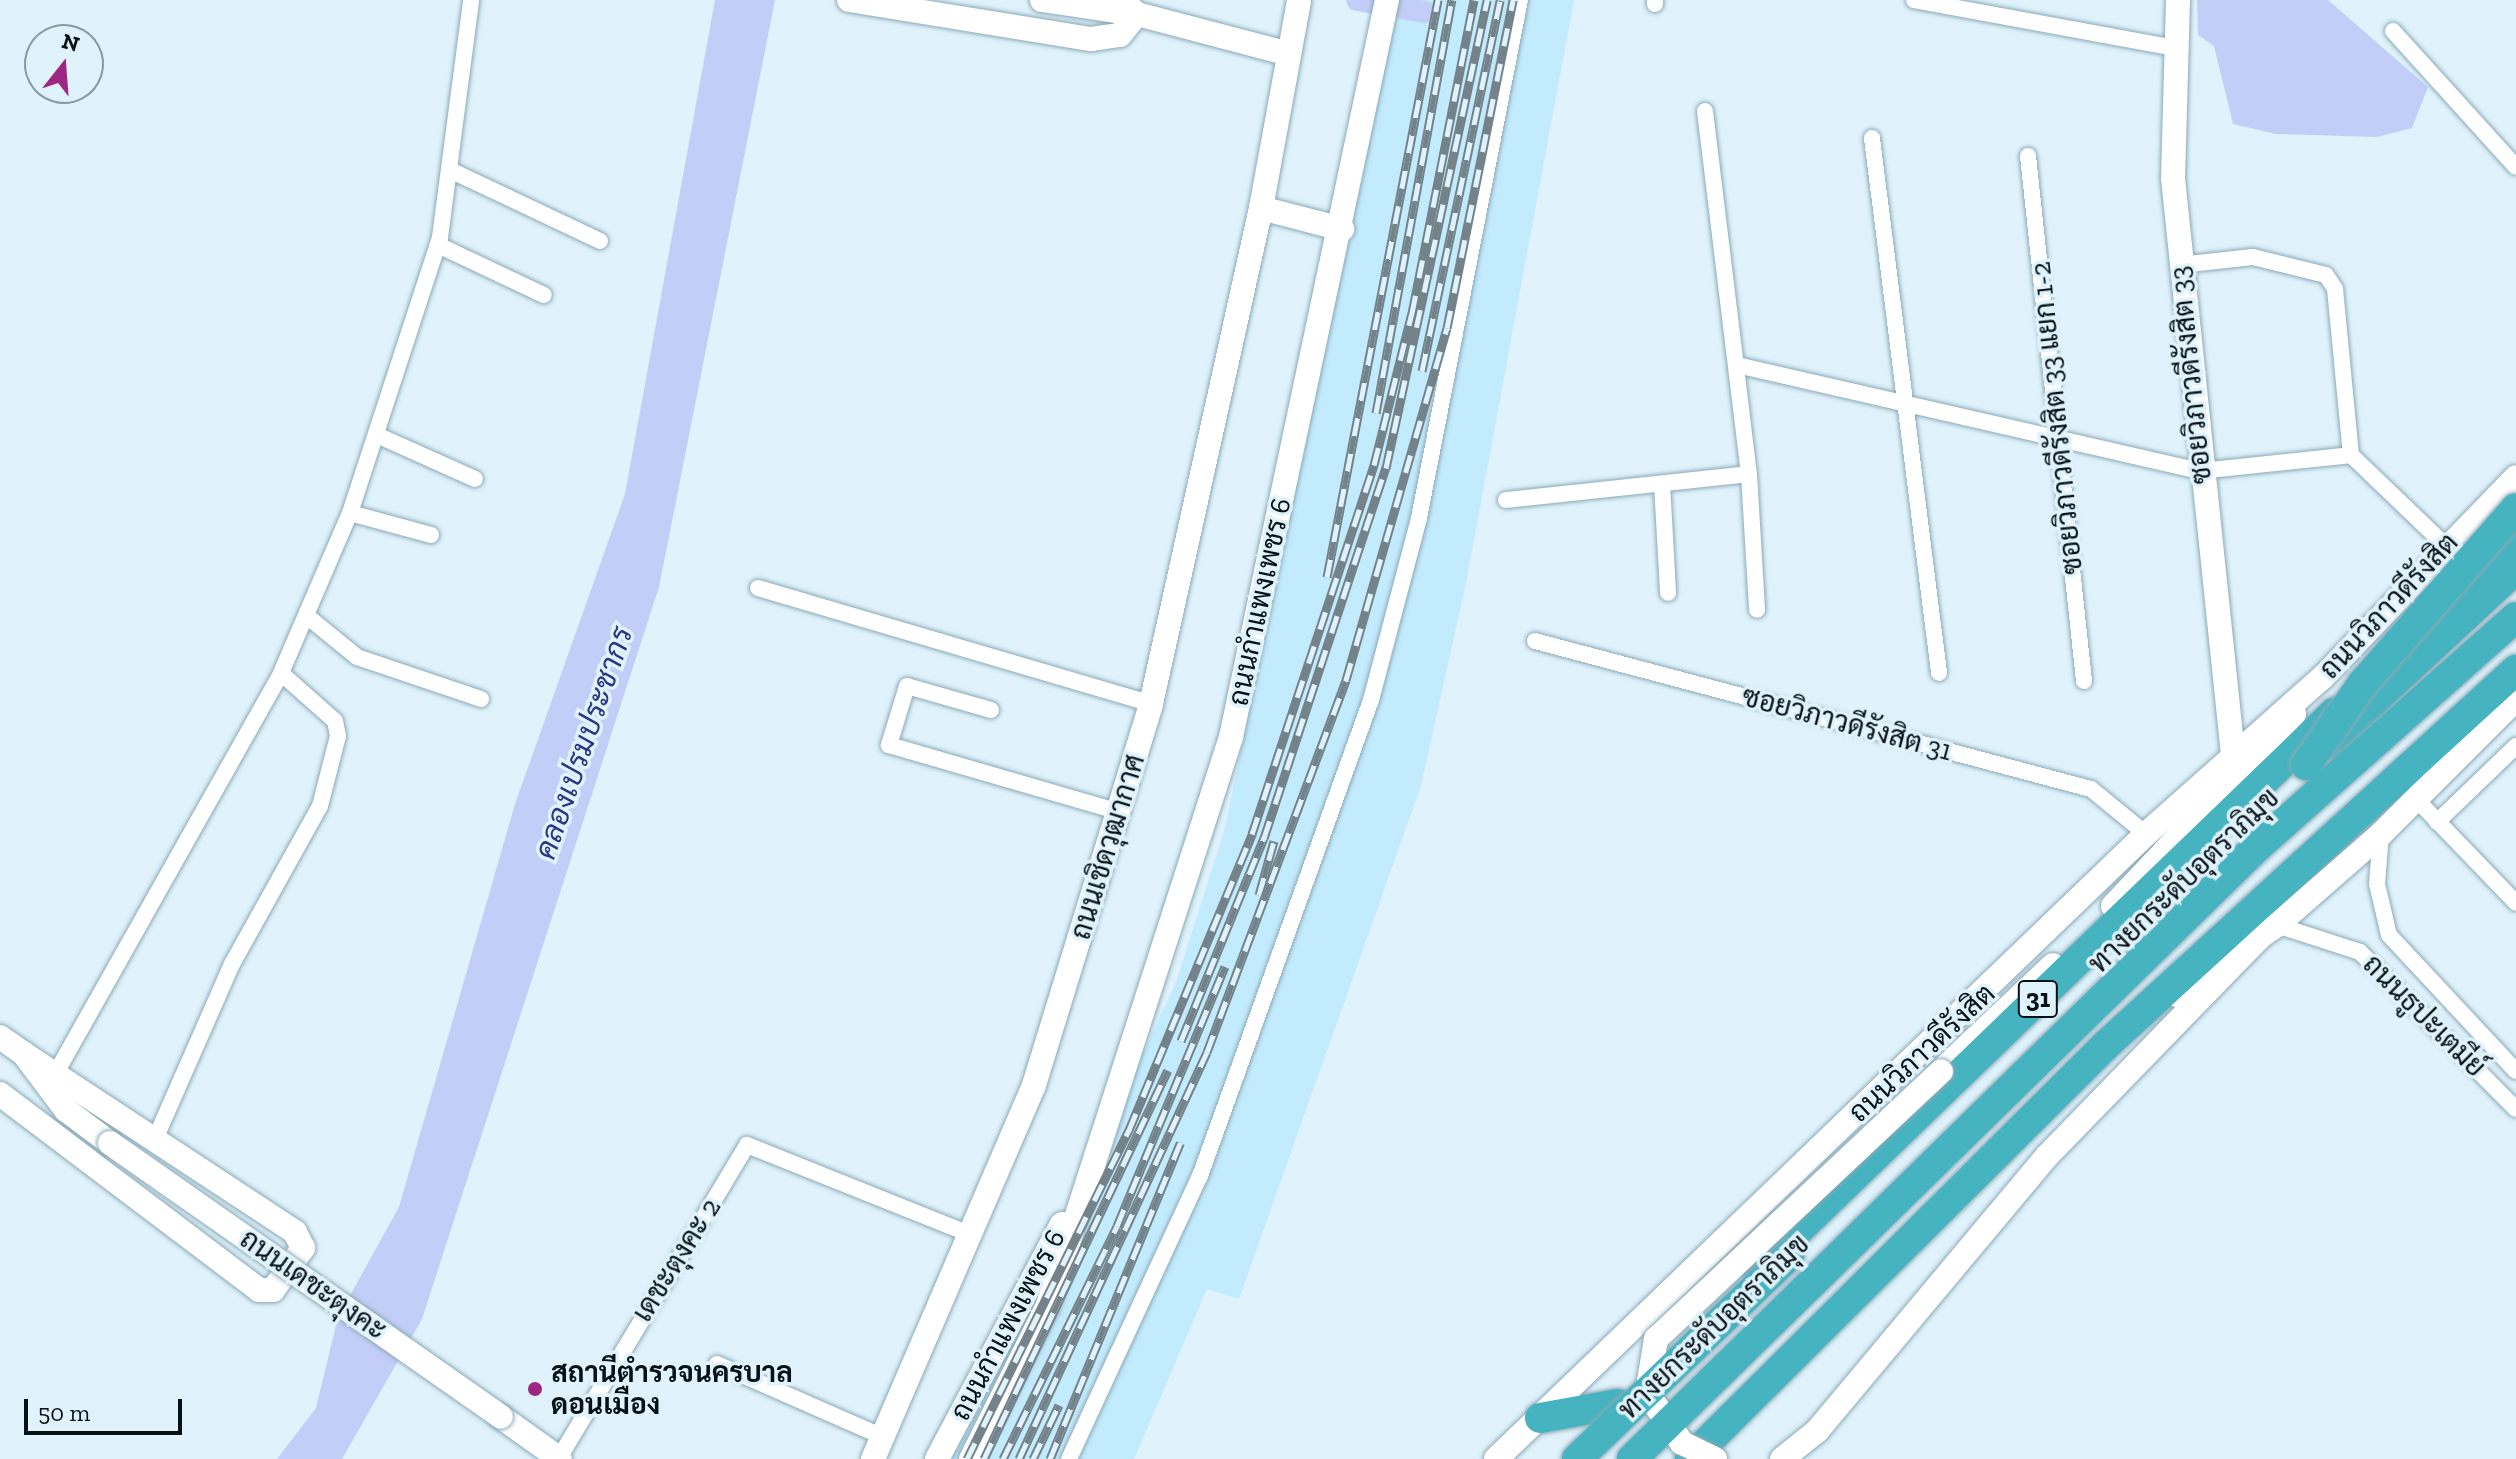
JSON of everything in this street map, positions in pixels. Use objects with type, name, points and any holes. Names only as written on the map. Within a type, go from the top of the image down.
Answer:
[{"type":"highway","name":"31","points":[[2306,765],[2363,683],[2516,508]]},
{"type":"highway","name":"ถนนวิภาวดีรังสิต","points":[[1561,1459],[2516,540]]},
{"type":"highway","name":"ทางยกระดับอุตราภิมุข","points":[[1577,1459],[2516,569]]},
{"type":"highway","name":"ทางยกระดับอุตราภิมุข","points":[[1632,1459],[2257,847],[2516,617]]},
{"type":"highway","points":[[1690,1459],[1796,1359],[2106,1045],[2516,670]]},
{"type":"highway","points":[[1540,1418],[1618,1404]]},
{"type":"main road","points":[[849,0],[1091,39],[1120,35],[1129,7]]},
{"type":"main road","name":"ถนนกำแพงเพชร 6","points":[[971,1459],[1048,1305],[1081,1191],[1231,737],[1342,229],[1387,0]]},
{"type":"main road","name":"ซอยวิภาวดีรังสิต 33","points":[[2178,0],[2175,48],[2180,265],[2200,471],[2237,748],[2236,784]]},
{"type":"main road","points":[[1047,1],[1129,7],[1289,54]]},
{"type":"main road","name":"ถนนเชิดวุฒากาศ","points":[[878,1448],[1034,1085],[1151,704],[1261,208],[1297,7]]},
{"type":"main road","points":[[1261,208],[1342,229]]},
{"type":"main road","name":"ถนนวิภาวดีรังสิต","points":[[1496,1459],[2146,834],[2237,748],[2322,678],[2445,545],[2516,477]]},
{"type":"main road","points":[[1715,1459],[1682,1443],[1647,1393],[1656,1339],[2236,784],[2322,678]]},
{"type":"main road","points":[[1782,1459],[1817,1431],[2086,1117],[2268,931],[2381,834],[2516,699]]},
{"type":"main road","points":[[2106,1045],[2268,931]]},
{"type":"main road","name":"ถนนเดชะตุงคะ","points":[[0,1037],[24,1054],[66,1110],[559,1458]]},
{"type":"main road","points":[[0,1093],[246,1281],[273,1290],[303,1240],[57,1071],[24,1054]]},
{"type":"main road","name":"ถนนเดชะตุงคะ","points":[[0,1093],[66,1110]]},
{"type":"main road","name":"ถนนกำแพงเพชร 6","points":[[937,1459],[1081,1191]]},
{"type":"street","points":[[57,1071],[281,673],[308,617],[350,513],[379,436],[438,245],[471,0]]},
{"type":"street","points":[[1069,1459],[1200,1176],[1371,700],[1413,545],[1520,0]]},
{"type":"street","points":[[1914,0],[2175,48]]},
{"type":"street","points":[[2393,31],[2516,167]]},
{"type":"street","points":[[1705,111],[1749,474],[1757,610]]},
{"type":"street","points":[[1872,138],[1939,673]]},
{"type":"street","name":"ซอยวิภาวดีรังสิต 33 แยก 1-2","points":[[2028,156],[2084,681]]},
{"type":"street","points":[[450,170],[600,241]]},
{"type":"street","points":[[438,245],[544,295]]},
{"type":"street","points":[[2180,265],[2253,257],[2326,275],[2335,289],[2351,455],[2445,545]]},
{"type":"street","points":[[1737,365],[1908,409],[2200,471],[2351,455]]},
{"type":"street","points":[[379,436],[475,479]]},
{"type":"street","points":[[1506,500],[1749,474]]},
{"type":"street","points":[[1662,484],[1668,593]]},
{"type":"street","points":[[350,513],[431,535]]},
{"type":"street","points":[[758,588],[1151,704]]},
{"type":"street","points":[[308,617],[357,657],[481,699]]},
{"type":"street","name":"ซอยวิภาวดีรังสิต 31","points":[[1535,641],[2091,789],[2146,834]]},
{"type":"street","points":[[156,1137],[232,964],[320,806],[338,736],[335,721],[281,673]]},
{"type":"street","points":[[991,710],[907,686],[889,745],[1119,812]]},
{"type":"street","points":[[2437,822],[2516,746]]},
{"type":"street","points":[[2417,800],[2516,903]]},
{"type":"street","name":"ถนนธูปะเตมีย์","points":[[2381,834],[2377,884],[2389,935],[2516,1071]]},
{"type":"street","name":"ถนนธูปะเตมีย์","points":[[2268,931],[2360,952],[2516,1109]]},
{"type":"street","name":"เดชะตุงคะ 2","points":[[559,1458],[747,1145],[972,1235]]},
{"type":"street","points":[[1703,1459],[1796,1359]]},
{"type":"street","points":[[717,1364],[878,1448]]},
{"type":"shaded area","points":[[1396,0],[1574,0],[1466,583],[1421,786],[1239,1299],[1207,1289],[1134,1459],[939,1459],[1010,1340],[1176,982],[1225,828]]},
{"type":"water","name":"คลองเปรมประชากร","points":[[715,0],[775,0],[659,587],[422,1319],[342,1459],[277,1459],[316,1408],[338,1317],[399,1207],[515,804],[625,494]]},
{"type":"water","points":[[2197,0],[2328,0],[2428,87],[2412,128],[2377,137],[2276,134],[2233,124],[2214,46],[2198,35]]},
{"type":"waterway","points":[[1357,0],[1425,12]]},
{"type":"railway","points":[[1327,577],[1438,0]]},
{"type":"railway","points":[[1376,413],[1452,0]]},
{"type":"railway","points":[[967,1459],[1129,1130],[1252,834],[1374,465],[1412,313],[1474,0]]},
{"type":"railway","points":[[1181,1041],[1264,838],[1386,468],[1487,0]]},
{"type":"railway","points":[[1422,371],[1500,0]]},
{"type":"railway","points":[[1019,1459],[1207,1052],[1346,680],[1447,328],[1513,0]]},
{"type":"railway","points":[[1259,895],[1274,841]]},
{"type":"railway","points":[[1003,1459],[1117,1226],[1225,967]]},
{"type":"railway","points":[[984,1459],[1168,1070]]},
{"type":"railway","points":[[1050,1459],[1180,1143]]},
{"type":"railway","points":[[1033,1459],[1059,1405]]},
{"type":"place","name":"สถานีตำรวจนครบาล ดอนเมือง","points":[[535,1389]]}]
